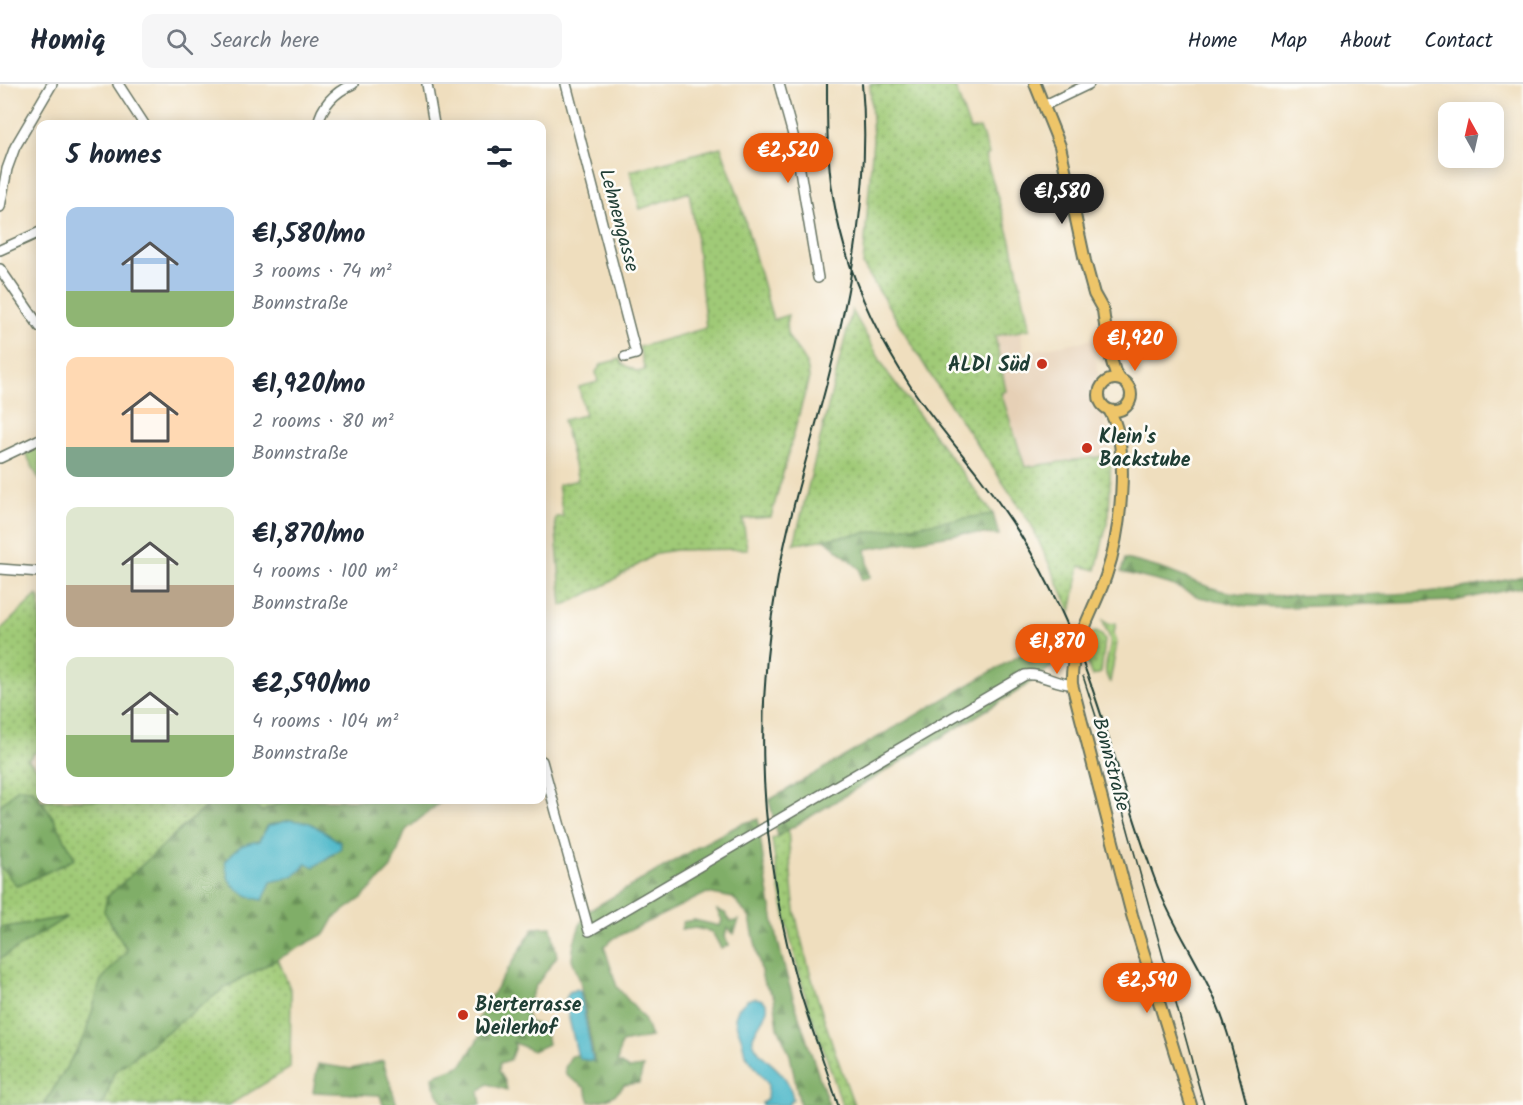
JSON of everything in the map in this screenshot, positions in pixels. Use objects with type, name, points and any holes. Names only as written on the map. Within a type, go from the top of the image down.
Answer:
[{"type":"main road","points":[[1035,84],[1060,146],[1094,294],[1103,310],[1108,348],[1119,379]]},
{"type":"main road","points":[[1103,384],[1111,379],[1119,379],[1128,384],[1131,389],[1131,399],[1126,408],[1110,410],[1099,398],[1108,348]]},
{"type":"main road","name":"Bonnstraße","points":[[1118,430],[1126,408]]},
{"type":"main road","name":"Bonnstraße","points":[[1110,410],[1118,430],[1121,455],[1119,519],[1107,574],[1072,663],[1072,684],[1132,915],[1191,1105]]},
{"type":"street","points":[[0,207],[15,147],[52,84]]},
{"type":"street","points":[[118,84],[141,120]]},
{"type":"street","points":[[320,120],[333,96],[353,84]]},
{"type":"street","points":[[426,84],[433,120]]},
{"type":"street","name":"Lehnengasse","points":[[566,84],[636,354],[625,357]]},
{"type":"street","points":[[779,84],[796,146],[819,278]]},
{"type":"street","points":[[1045,105],[1089,84]]},
{"type":"street","points":[[0,250],[36,234]]},
{"type":"street","points":[[0,269],[36,319]]},
{"type":"street","points":[[0,458],[36,441]]},
{"type":"street","points":[[0,569],[36,572]]},
{"type":"street","points":[[546,775],[589,931],[1025,675],[1031,674],[1056,682],[1072,684]]},
{"type":"shaded area","points":[[1020,331],[1024,352],[1093,339],[1110,448],[1109,456],[1025,467],[1001,392],[1006,392],[995,336]]},
{"type":"green space","points":[[870,84],[954,84],[970,130],[980,128],[989,154],[985,156],[1011,241],[1030,329],[995,336],[1006,391],[1001,393],[1025,467],[1111,455],[1109,515],[1096,570],[1080,566],[1071,612],[1031,524],[933,379],[863,265],[873,139]]},
{"type":"green space","points":[[721,147],[737,192],[773,320],[788,315],[786,329],[805,361],[809,378],[771,517],[743,519],[747,549],[675,550],[657,553],[607,584],[562,606],[555,520],[556,517],[563,517],[558,485],[578,480],[563,420],[585,415],[579,387],[598,382],[596,372],[602,364],[620,359],[622,364],[638,372],[645,370],[639,347],[706,328],[689,192],[640,209],[630,171]]},
{"type":"green space","points":[[852,310],[887,372],[993,514],[794,544]]},
{"type":"green space","points":[[36,444],[36,473],[24,450]]},
{"type":"green space","points":[[993,514],[999,535],[963,533],[866,549],[870,578],[861,580],[860,569],[825,539]]},
{"type":"green space","points":[[1125,559],[1161,569],[1214,589],[1254,595],[1427,592],[1499,582],[1523,576],[1523,587],[1454,601],[1286,607],[1247,606],[1199,597],[1169,584],[1121,572]]},
{"type":"green space","points":[[36,596],[36,752],[28,760],[36,767],[36,794],[32,789],[18,788],[0,806],[0,630]]},
{"type":"green space","points":[[1103,620],[1108,624],[1116,623],[1114,633],[1117,643],[1110,682],[1106,668],[1110,640]]},
{"type":"green space","points":[[1096,632],[1102,635],[1105,641],[1101,673],[1092,676],[1083,652],[1091,634]]},
{"type":"green space","points":[[1041,643],[1054,665],[1018,691],[778,836],[769,800]]},
{"type":"green space","points":[[18,788],[32,789],[36,794],[36,804],[43,804],[54,819],[75,859],[17,886],[0,866],[0,806]]},
{"type":"green space","points":[[44,804],[208,804],[169,839],[104,911],[127,951],[101,980],[85,1036],[44,1105],[0,1105],[0,959],[65,917],[0,928],[0,866],[18,886],[75,859]]},
{"type":"green space","points":[[209,804],[253,804],[262,812],[277,804],[438,804],[406,830],[391,868],[362,898],[335,917],[326,933],[226,987],[114,1072],[105,1101],[101,1105],[44,1105],[85,1036],[101,980],[127,951],[104,911],[107,897]],"holes":[[[290,820],[310,823],[332,837],[334,854],[314,867],[306,863],[295,875],[271,882],[263,900],[245,894],[230,881],[226,862],[240,848],[259,841],[268,825]]]},
{"type":"green space","points":[[253,804],[277,804],[262,812]]},
{"type":"green space","points":[[758,819],[769,896],[781,954],[829,1105],[800,1105],[790,1055],[778,1027],[774,997],[763,981],[750,918],[733,898],[707,893],[616,937],[604,946],[617,987],[644,1019],[651,1037],[621,1043],[617,1062],[629,1069],[643,1067],[639,1083],[624,1085],[609,1098],[590,1102],[585,1088],[566,1075],[565,1068],[571,1056],[585,1054],[595,1063],[580,981],[572,959],[574,943],[581,922],[590,910],[703,844],[741,824]]},
{"type":"green space","points":[[788,830],[796,918],[824,1018],[854,1105],[842,1105],[808,1005],[791,943],[772,839]]},
{"type":"green space","points":[[717,910],[725,913],[731,922],[739,920],[734,934],[727,928],[725,937],[729,945],[721,948],[712,932],[695,928],[681,930],[683,922],[694,920],[720,926],[722,920]]},
{"type":"green space","points":[[67,917],[0,959],[0,928]]},
{"type":"green space","points":[[551,927],[557,956],[535,987],[525,1011],[529,1022],[545,1027],[548,1044],[533,1051],[513,1042],[515,1046],[510,1060],[500,1063],[499,1071],[507,1090],[488,1084],[479,1091],[481,1105],[444,1105],[434,1086],[433,1076],[462,1065],[480,1036],[478,1020],[486,1004],[534,928]]},
{"type":"green space","points":[[278,959],[291,991],[290,1068],[229,1105],[101,1105],[105,1101],[114,1072],[226,987]]},
{"type":"green space","points":[[383,1061],[397,1105],[383,1105],[380,1095],[313,1092],[318,1064],[351,1069]]},
{"type":"water","points":[[290,820],[310,823],[340,842],[341,848],[314,867],[306,863],[295,875],[271,882],[263,900],[240,891],[229,879],[225,862],[239,847],[259,841],[268,826]]},
{"type":"water","points":[[577,989],[580,991],[593,1061],[580,1059],[577,1053],[565,1001],[569,992]]},
{"type":"water","points":[[761,999],[766,1003],[767,1008],[753,1036],[753,1041],[761,1054],[780,1072],[790,1088],[793,1099],[788,1105],[763,1105],[762,1103],[767,1099],[768,1084],[745,1054],[735,1017],[738,1009],[747,1000]]},
{"type":"tram line","points":[[1083,676],[1101,732],[1204,1105]]},
{"type":"railway","points":[[827,84],[828,154],[831,182],[838,222],[852,272],[884,343],[897,365],[936,422],[990,490],[1017,530],[1034,557],[1066,621],[1094,693],[1141,840],[1160,891],[1216,1001],[1231,1045],[1247,1105]]},
{"type":"railway","points":[[838,1105],[799,988],[782,922],[767,824],[763,725],[770,626],[778,577],[795,502],[837,343],[852,270],[862,195],[864,158],[862,84]]},
{"type":"place","name":"ALDI Süd","points":[[1042,364]]},
{"type":"place","name":"Klein's Backstube","points":[[1087,448]]},
{"type":"place","name":"Bierterrasse Weilerhof","points":[[463,1015]]}]
